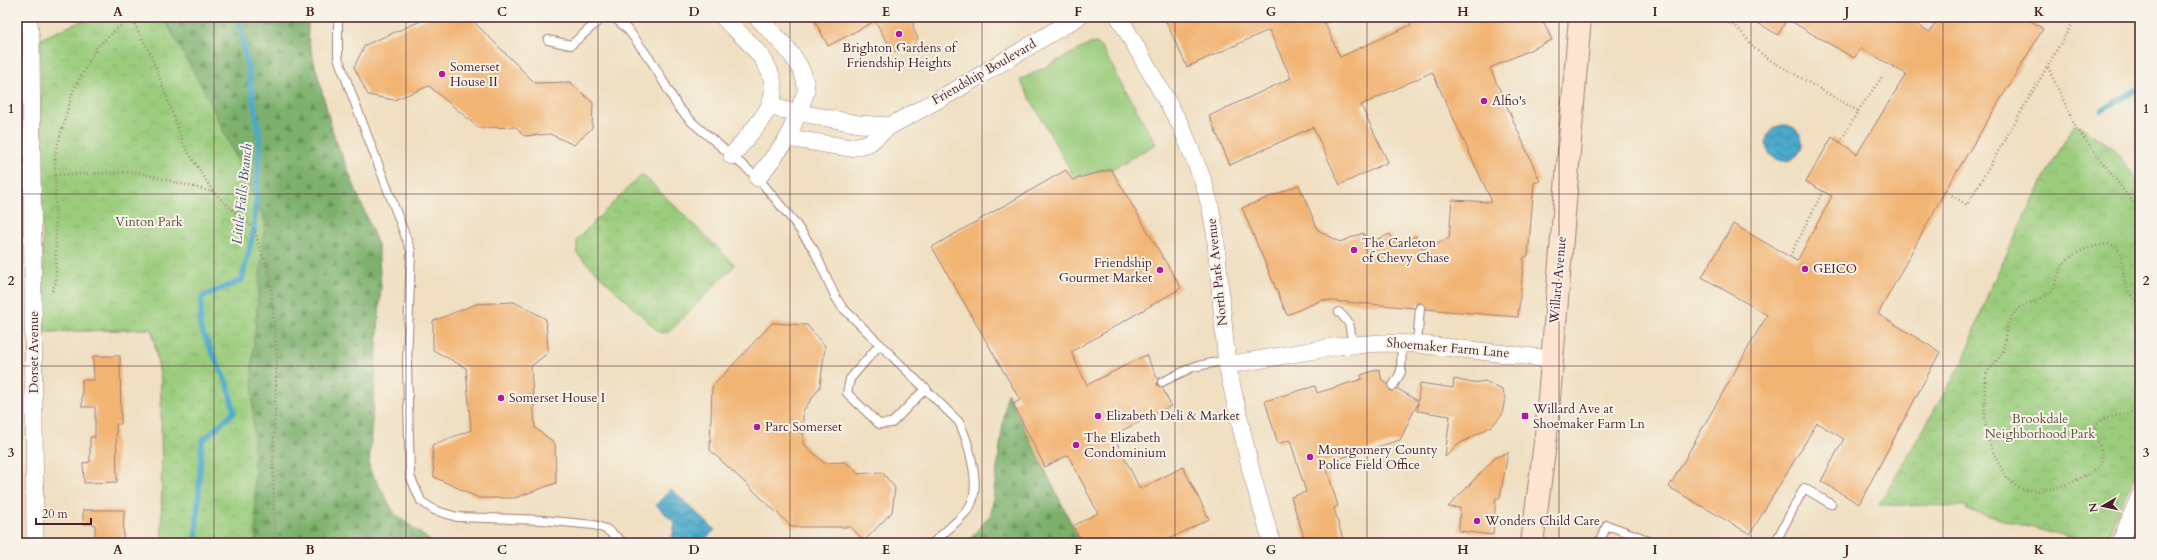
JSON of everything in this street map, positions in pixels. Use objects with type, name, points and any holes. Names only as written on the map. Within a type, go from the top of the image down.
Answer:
[{"type":"street","name":"Dorset Avenue","points":[[28,17],[31,39],[35,543]]},
{"type":"street","points":[[723,17],[769,67],[773,82],[772,96],[769,107],[732,156]]},
{"type":"street","points":[[757,17],[800,65],[805,76],[806,92],[788,138],[758,178]]},
{"type":"street","name":"Friendship Boulevard","points":[[788,138],[850,148],[869,143],[890,126],[954,91],[1078,17]]},
{"type":"street","name":"North Park Avenue","points":[[1119,17],[1180,126],[1202,178],[1215,232],[1227,363],[1252,475],[1272,543]]},
{"type":"street","name":"Willard Avenue","points":[[1532,543],[1544,458],[1580,17]]},
{"type":"street","points":[[769,107],[859,124],[890,126]]},
{"type":"street","name":"Shoemaker Farm Lane","points":[[1227,363],[1353,345],[1410,343],[1551,359]]},
{"type":"street","points":[[2120,543],[2140,496]]},
{"type":"lane","points":[[338,17],[338,58],[411,251],[407,364],[410,476],[421,501],[434,510],[457,517],[542,520],[594,525],[606,528],[624,543]]},
{"type":"lane","points":[[548,40],[572,45],[603,17]]},
{"type":"lane","points":[[614,17],[629,31],[652,62],[678,107],[758,178],[795,223],[814,250],[835,296],[842,307],[959,422],[964,432],[974,478],[971,506],[933,543]]},
{"type":"lane","points":[[1393,386],[1402,372],[1420,308]]},
{"type":"lane","points":[[1339,312],[1349,322],[1353,345]]},
{"type":"lane","points":[[880,344],[850,379],[847,393],[878,424],[892,423],[926,388]]},
{"type":"lane","points":[[1162,382],[1194,367],[1227,363]]},
{"type":"lane","points":[[1775,543],[1804,488],[1831,504]]},
{"type":"lane","points":[[1599,543],[1607,525],[1640,537],[1651,543]]},
{"type":"path","points":[[50,295],[56,281],[55,154],[73,91],[97,47],[130,17],[152,57],[184,144],[213,192],[254,229],[270,276],[277,357],[273,461],[275,543]]},
{"type":"path","points":[[1718,17],[1738,28],[1755,49],[1770,60],[1858,111]]},
{"type":"path","points":[[1945,191],[1967,206],[2076,17]]},
{"type":"path","points":[[2048,67],[2075,126],[2140,212]]},
{"type":"path","points":[[1840,142],[1858,111],[1882,77]]},
{"type":"path","points":[[55,175],[136,172],[213,192]]},
{"type":"path","points":[[1790,256],[1824,191]]},
{"type":"path","points":[[2140,304],[2124,283],[2120,254],[2115,245],[2110,244],[2091,248],[2072,256],[2064,264],[2053,288],[2047,296],[2024,303],[2009,321],[2002,352],[1987,373],[1984,399],[1986,436],[1990,447],[2005,475],[2014,484],[2022,489],[2049,489],[2071,483],[2098,468],[2103,456],[2095,434],[2097,423],[2110,416],[2131,414],[2140,404]]},
{"type":"green space","name":"Vinton Park","points":[[90,17],[163,17],[208,98],[265,220],[252,364],[256,543],[162,543],[161,379],[152,329],[44,332],[40,39]]},
{"type":"green space","points":[[103,17],[308,17],[308,38],[333,133],[378,245],[381,286],[369,468],[395,514],[433,543],[162,543],[161,379],[152,329],[44,332],[67,264]]},
{"type":"green space","points":[[1097,43],[1102,48],[1156,144],[1114,168],[1074,177],[1020,80],[1090,44]]},
{"type":"green space","name":"Brookdale Neighborhood Park","points":[[2075,123],[2112,147],[2140,183],[2140,468],[2121,503],[2105,543],[2088,543],[1967,510],[1967,506],[1879,505],[1964,359],[1990,288],[2044,178]]},
{"type":"green space","points":[[642,174],[735,265],[669,332],[660,333],[577,254],[577,239]]},
{"type":"green space","points":[[1007,393],[1081,543],[967,543],[991,514]]},
{"type":"water","points":[[1784,125],[1794,128],[1799,133],[1802,143],[1799,153],[1794,158],[1784,161],[1774,158],[1769,153],[1766,143],[1769,133],[1774,128]]},
{"type":"water","points":[[671,489],[715,530],[702,543],[676,543],[672,538],[675,523],[656,505]]},
{"type":"building","name":"Somerset House II","points":[[430,17],[469,17],[535,83],[570,82],[593,103],[592,128],[574,145],[550,134],[524,136],[516,127],[479,128],[429,86],[394,100],[368,95],[354,67],[365,45]]},
{"type":"building","points":[[813,17],[905,17],[914,21],[913,28],[918,38],[913,45],[906,49],[893,52],[875,21],[828,46]]},
{"type":"building","points":[[1164,17],[1322,17],[1340,57],[1411,25],[1408,17],[1541,17],[1552,40],[1490,68],[1540,181],[1534,183],[1528,256],[1524,257],[1518,317],[1425,309],[1421,303],[1417,303],[1415,308],[1322,300],[1287,315],[1242,208],[1299,185],[1318,230],[1340,242],[1363,233],[1368,243],[1390,234],[1396,245],[1416,236],[1422,249],[1449,238],[1452,200],[1492,202],[1432,72],[1361,105],[1388,162],[1340,185],[1313,127],[1230,165],[1209,116],[1291,78],[1269,30],[1187,67]]},
{"type":"building","name":"GEICO","points":[[1748,17],[1904,17],[1930,32],[1939,17],[2025,17],[2043,29],[1945,191],[1878,314],[1940,352],[1859,504],[1821,481],[1844,439],[1817,423],[1750,534],[1669,487],[1767,315],[1702,277],[1733,224],[1797,261],[1832,196],[1806,182],[1832,137],[1857,154],[1906,74],[1861,48],[1854,58],[1787,19],[1778,35]]},
{"type":"building","points":[[1111,169],[1181,288],[1071,352],[1087,385],[1146,355],[1158,379],[1157,385],[1162,387],[1171,406],[1113,435],[1140,489],[1183,467],[1209,519],[1161,543],[1082,543],[1073,526],[1098,513],[1068,455],[1045,467],[1013,404],[1020,400],[932,247],[1066,170],[1072,180]]},
{"type":"building","name":"Somerset House I","points":[[514,302],[546,319],[548,353],[531,366],[535,428],[555,443],[556,483],[515,498],[479,498],[434,477],[432,445],[471,430],[466,368],[433,350],[433,321],[476,304]]},
{"type":"building","name":"Parc Somerset","points":[[772,323],[807,325],[825,346],[820,387],[803,411],[803,443],[824,463],[846,462],[858,474],[882,472],[895,488],[892,512],[864,541],[851,527],[792,527],[710,450],[712,387]]},
{"type":"building","points":[[93,356],[120,356],[121,424],[116,424],[117,482],[84,483],[83,463],[90,462],[90,437],[95,437],[95,407],[82,407],[82,380],[94,380]]},
{"type":"building","points":[[1379,369],[1382,380],[1388,384],[1390,391],[1398,389],[1418,401],[1420,383],[1453,388],[1454,379],[1472,383],[1485,381],[1502,390],[1505,397],[1502,415],[1492,426],[1459,444],[1445,457],[1450,416],[1417,411],[1418,402],[1400,440],[1325,463],[1338,506],[1334,508],[1344,543],[1306,543],[1291,497],[1306,492],[1290,440],[1278,444],[1265,401],[1315,386],[1317,393],[1362,379],[1361,375]]},
{"type":"building","points":[[1508,452],[1500,498],[1496,498],[1493,535],[1459,531],[1460,508],[1448,507],[1495,458]]},
{"type":"building","points":[[83,510],[124,510],[123,543],[95,543],[95,524],[83,524]]},
{"type":"waterway","name":"Little Falls Branch","points":[[198,543],[196,535],[202,441],[234,412],[228,386],[200,327],[202,297],[242,280],[254,229],[260,140],[239,17]]},
{"type":"waterway","points":[[2102,110],[2140,88]]},
{"type":"place","name":"Brighton Gardens of Friendship Heights","points":[[899,34]]},
{"type":"place","name":"Somerset House II","points":[[442,74]]},
{"type":"place","name":"Alfio's","points":[[1484,101]]},
{"type":"place","name":"The Carleton of Chevy Chase","points":[[1354,250]]},
{"type":"place","name":"GEICO","points":[[1805,269]]},
{"type":"place","name":"Friendship Gourmet Market","points":[[1160,270]]},
{"type":"place","name":"Somerset House I","points":[[501,398]]},
{"type":"place","name":"Elizabeth Deli & Market","points":[[1098,416]]},
{"type":"place","name":"Willard Ave at Shoemaker Farm Ln","points":[[1525,416]]},
{"type":"place","name":"Parc Somerset","points":[[757,427]]},
{"type":"place","name":"The Elizabeth Condominium","points":[[1076,445]]},
{"type":"place","name":"Montgomery County Police Field Office","points":[[1310,457]]},
{"type":"place","name":"Wonders Child Care","points":[[1477,521]]}]
